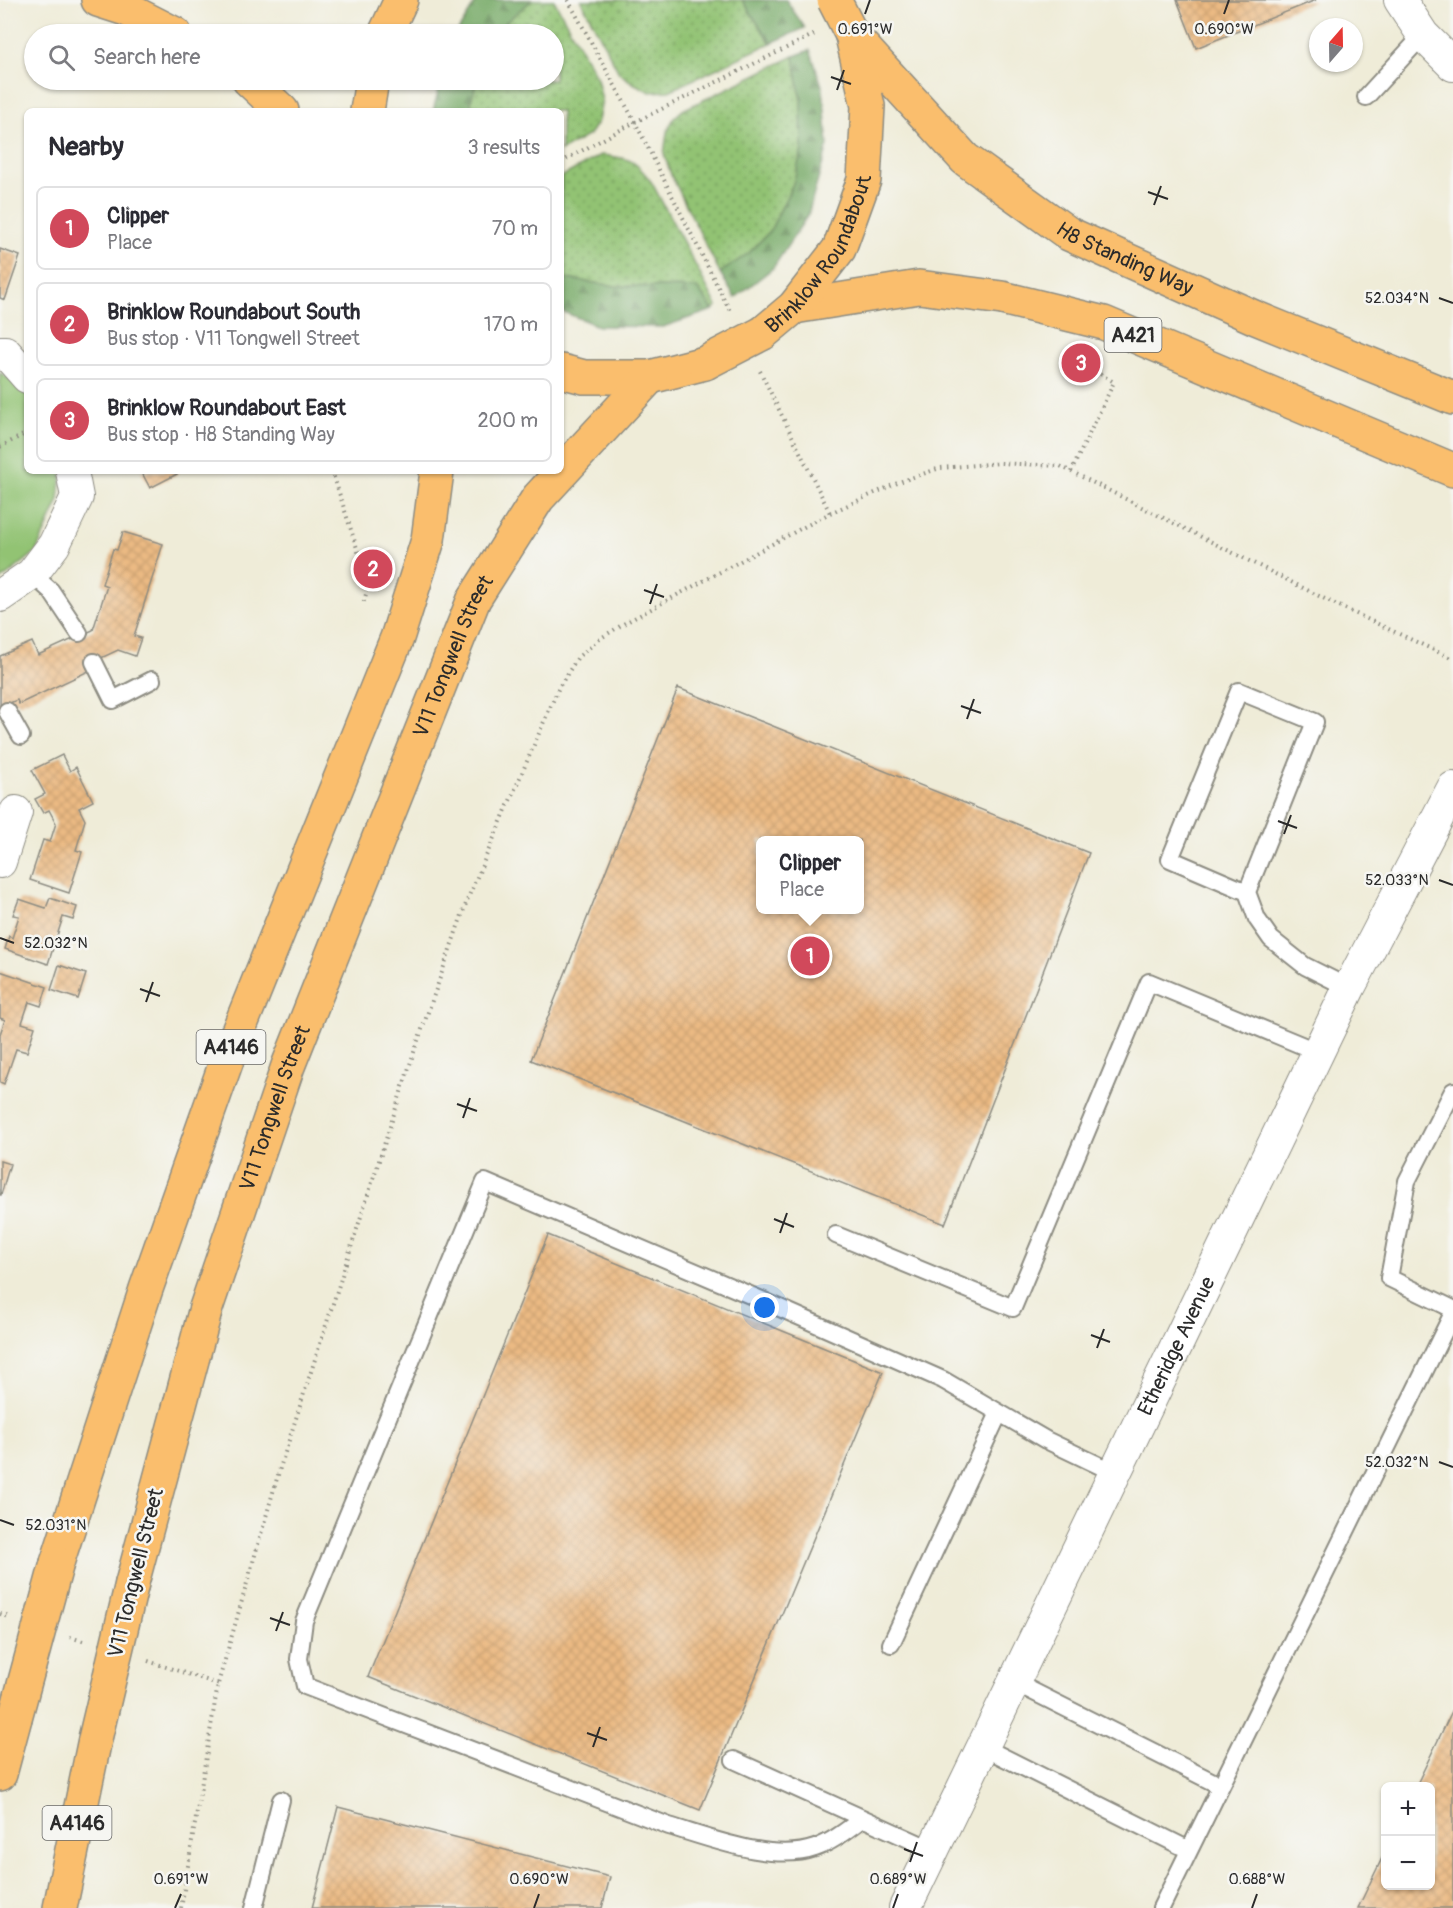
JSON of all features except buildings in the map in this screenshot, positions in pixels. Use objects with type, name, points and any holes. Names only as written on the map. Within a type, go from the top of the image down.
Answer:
[{"type":"highway","points":[[98,0],[126,9],[155,24]]},
{"type":"highway","points":[[390,24],[401,0]]},
{"type":"highway","name":"Brinklow Roundabout","points":[[564,372],[584,377],[650,377],[705,363],[750,328],[794,308],[839,249],[864,180],[868,106],[836,33],[834,0]]},
{"type":"highway","name":"H8 Standing Way","points":[[836,33],[965,159],[1069,234],[1256,318],[1453,398]]},
{"type":"highway","points":[[260,90],[279,108]]},
{"type":"highway","points":[[367,108],[370,90]]},
{"type":"highway","name":"A421","points":[[794,308],[919,287],[1002,298],[1093,320],[1453,470]]},
{"type":"highway","name":"V11 Tongwell Street","points":[[564,470],[650,377]]},
{"type":"highway","name":"A4146","points":[[0,1774],[57,1563],[146,1290],[229,1054],[397,638],[428,540],[437,474]]},
{"type":"highway","name":"V11 Tongwell Street","points":[[60,1908],[95,1738],[132,1583],[206,1308],[288,1066],[474,599],[538,498],[560,474]]},
{"type":"street","points":[[1400,0],[1424,35],[1453,65]]},
{"type":"street","points":[[0,352],[5,352],[24,374]]},
{"type":"street","points":[[0,596],[32,574],[54,545],[77,497],[73,474]]},
{"type":"street","name":"Etheridge Avenue","points":[[905,1908],[1349,988],[1453,788]]},
{"type":"street","points":[[0,862],[16,812]]},
{"type":"lane","points":[[1366,97],[1424,35]]},
{"type":"lane","points":[[32,574],[51,591],[79,633]]},
{"type":"lane","points":[[94,663],[113,700],[152,680]]},
{"type":"lane","points":[[1247,892],[1170,859],[1239,691],[1315,722],[1247,892],[1257,920],[1270,939],[1305,966],[1349,988]]},
{"type":"lane","points":[[7,711],[21,736]]},
{"type":"lane","points":[[836,1235],[1013,1308],[1149,982],[1318,1052]]},
{"type":"lane","points":[[1161,1908],[1453,1311],[1389,1278],[1407,1181],[1453,1091]]},
{"type":"lane","points":[[862,1819],[837,1837],[813,1849],[774,1854],[730,1844],[669,1826],[305,1686],[299,1659],[304,1621],[485,1182],[754,1296],[943,1380],[1046,1440],[1115,1473]]},
{"type":"lane","points":[[891,1644],[999,1413]]},
{"type":"lane","points":[[1014,1682],[1221,1786]]},
{"type":"lane","points":[[983,1747],[1189,1850]]},
{"type":"lane","points":[[734,1760],[933,1850]]},
{"type":"lane","points":[[254,1908],[281,1800]]},
{"type":"path","points":[[568,0],[750,328]]},
{"type":"path","points":[[564,160],[635,122],[836,33]]},
{"type":"path","points":[[1071,472],[1114,382],[1081,363]]},
{"type":"path","points":[[757,366],[830,513]]},
{"type":"path","points":[[0,447],[24,435]]},
{"type":"path","points":[[182,1908],[218,1684],[280,1468],[414,1052],[468,898],[559,687],[578,657],[601,638],[830,513],[902,481],[940,468],[1000,463],[1060,466],[1337,605],[1453,659]]},
{"type":"path","points":[[333,474],[364,570],[371,578],[363,604]]},
{"type":"green space","points":[[477,0],[532,0],[505,24],[462,24]]},
{"type":"green space","points":[[532,0],[554,0],[597,78],[602,100],[598,121],[589,135],[564,149],[564,108],[472,108],[474,90],[564,90],[564,24],[505,24]]},
{"type":"green space","points":[[581,0],[742,0],[771,43],[669,91],[650,92],[619,73]]},
{"type":"green space","points":[[742,0],[786,0],[805,28],[771,43]]},
{"type":"green space","points":[[810,50],[823,89],[828,145],[808,215],[773,268],[735,298],[720,273],[749,253],[770,231],[793,184],[802,150],[801,101],[794,56]]},
{"type":"green space","points":[[794,56],[801,101],[802,150],[793,184],[770,231],[749,253],[720,273],[671,175],[664,154],[667,132],[674,118],[683,110]]},
{"type":"green space","points":[[438,90],[474,90],[472,108],[434,108]]},
{"type":"green space","points":[[601,155],[619,157],[636,164],[652,183],[717,306],[713,310],[697,288],[616,286],[564,277],[564,175]]},
{"type":"green space","points":[[564,277],[616,286],[697,288],[713,310],[663,327],[598,326],[564,312]]},
{"type":"green space","points":[[0,373],[24,390],[24,474],[62,474],[59,500],[36,552],[0,581]]},
{"type":"place","name":"Brinklow Roundabout East","points":[[1081,363]]},
{"type":"place","name":"Brinklow Roundabout South","points":[[373,569]]},
{"type":"place","name":"Clipper","points":[[810,956]]}]
